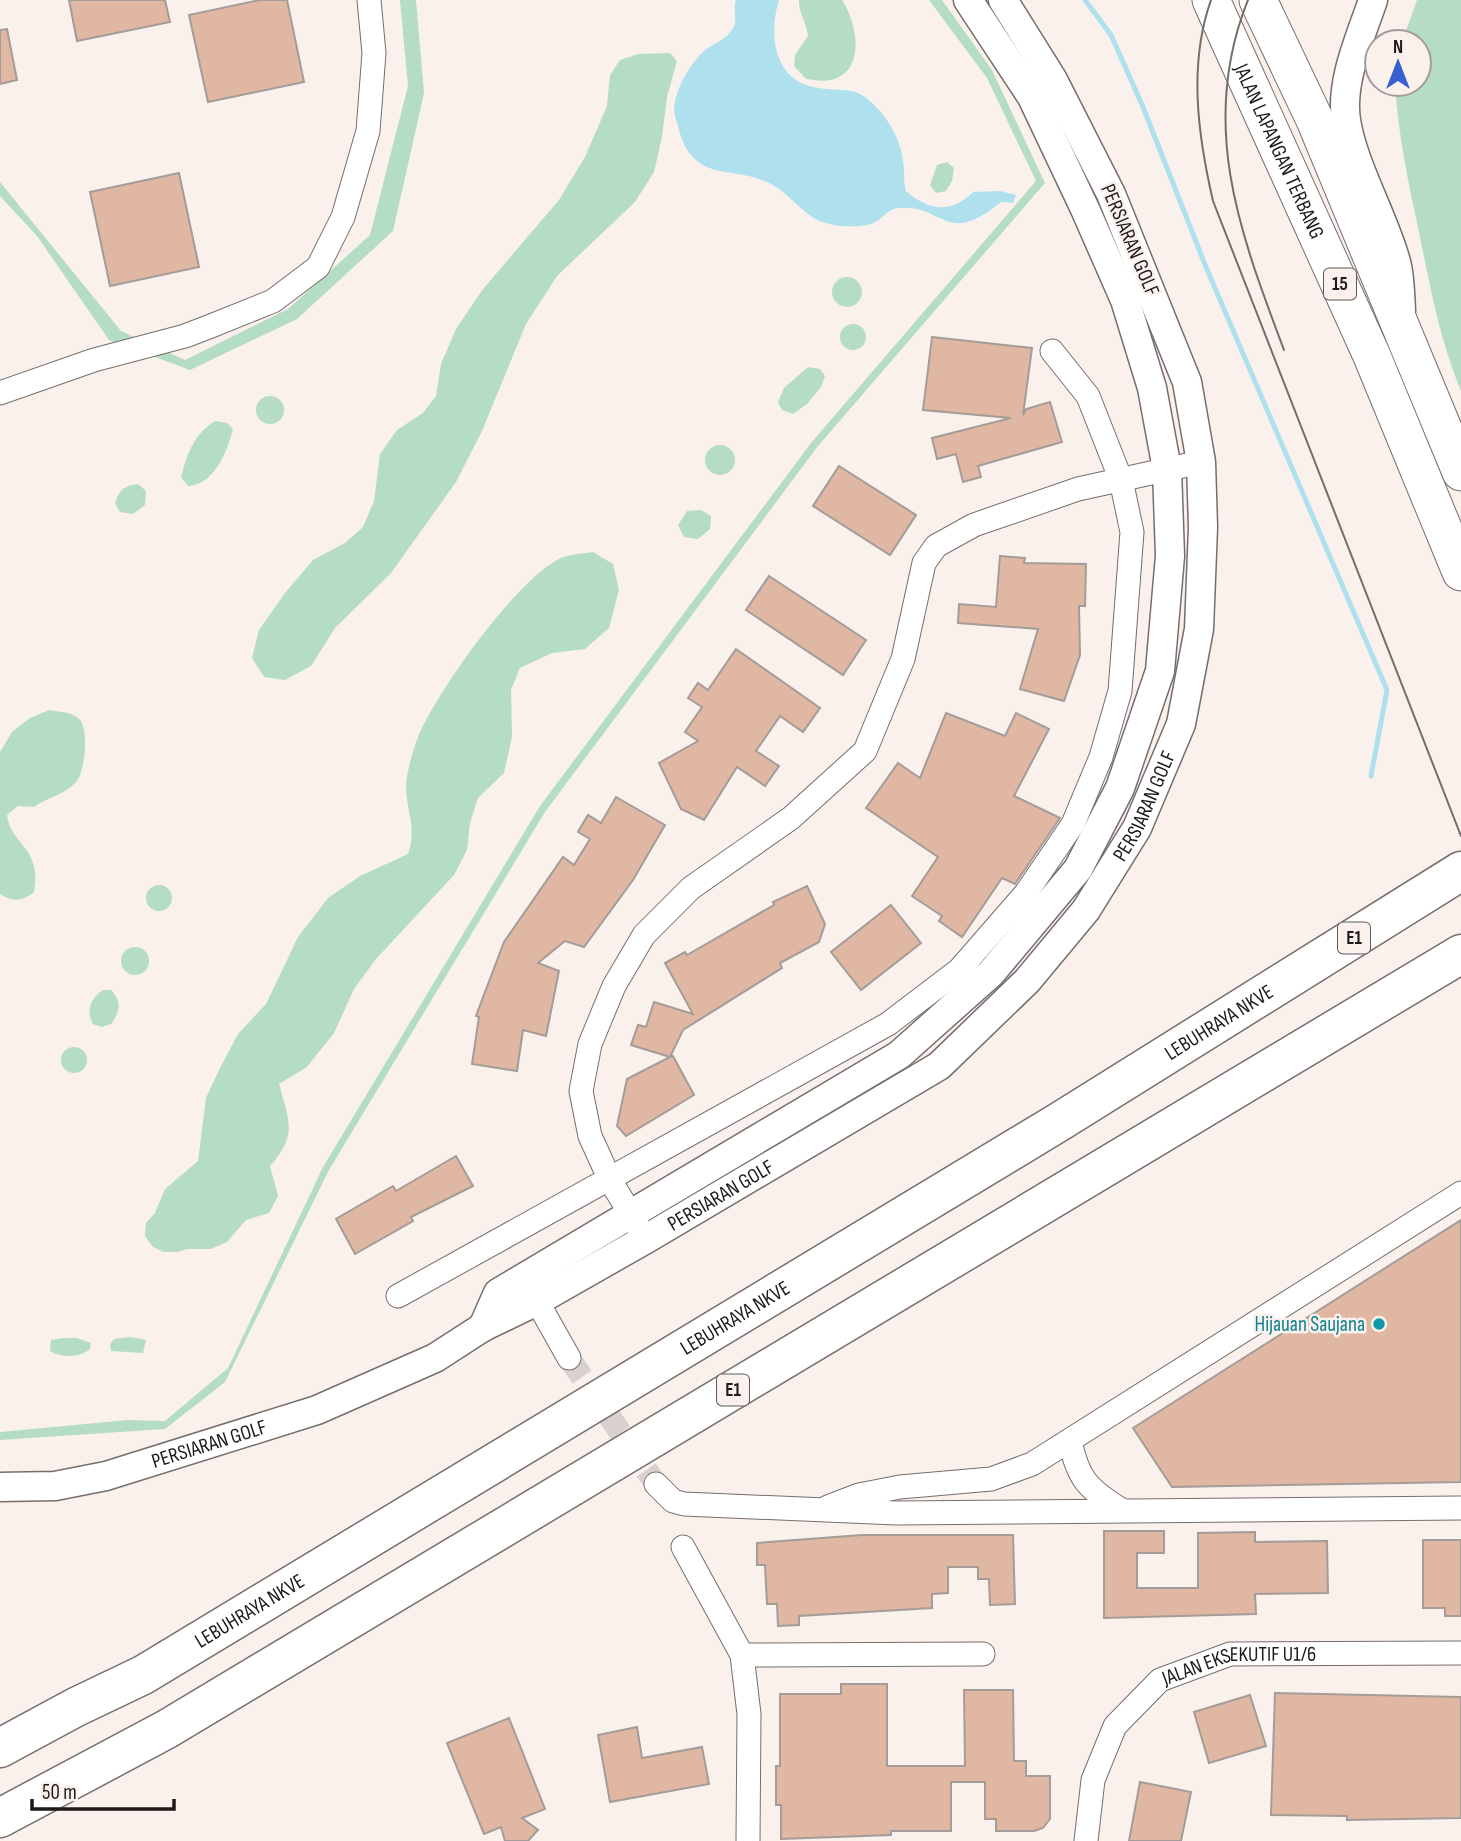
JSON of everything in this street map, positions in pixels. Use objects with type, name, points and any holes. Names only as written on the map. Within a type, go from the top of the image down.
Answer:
[{"type":"highway","name":"LEBUHRAYA NKVE","points":[[0,1748],[143,1675],[1059,1122],[1461,871]]},
{"type":"highway","name":"E1","points":[[0,1818],[167,1729],[1461,954]]},
{"type":"main road","name":"JALAN LAPANGAN TERBANG","points":[[1211,0],[1372,356],[1461,572]]},
{"type":"main road","name":"JALAN LAPANGAN TERBANG","points":[[1258,0],[1315,120],[1461,472]]},
{"type":"street","points":[[0,393],[94,360],[185,336],[224,321],[273,301],[318,267],[343,217],[368,131],[374,53],[369,0]]},
{"type":"street","name":"PERSIARAN GOLF","points":[[531,1291],[631,1214],[899,1055],[991,974],[1078,869],[1120,788],[1160,671],[1170,556],[1167,468],[1152,388],[1125,300],[1032,97],[968,0]]},
{"type":"street","name":"PERSIARAN GOLF","points":[[0,1487],[55,1486],[106,1476],[304,1414],[435,1358],[483,1327],[498,1293],[531,1291],[646,1240],[939,1066],[1027,981],[1086,910],[1137,828],[1181,724],[1199,629],[1203,527],[1202,462],[1187,382],[1111,194],[1053,80],[1003,0]]},
{"type":"street","points":[[1373,0],[1355,51],[1347,93],[1346,120],[1373,204],[1397,262],[1403,331]]},
{"type":"street","points":[[398,1296],[888,1024],[959,970],[1026,893],[1073,824],[1101,757],[1120,691],[1132,533],[1121,480],[1088,396],[1052,351]]},
{"type":"street","points":[[646,1240],[610,1180],[590,1136],[581,1091],[584,1064],[614,986],[644,935],[691,888],[790,818],[865,751],[903,659],[924,564],[936,546],[974,525],[1078,489],[1202,462]]},
{"type":"street","points":[[819,1511],[859,1495],[900,1487],[991,1479],[1032,1464],[1461,1194]]},
{"type":"street","points":[[531,1291],[569,1357]]},
{"type":"street","points":[[1070,1441],[1082,1479],[1098,1496],[1120,1509]]},
{"type":"street","points":[[656,1484],[673,1501],[684,1504],[819,1511],[1461,1508]]},
{"type":"street","points":[[683,1547],[742,1655],[749,1714],[748,1841]]},
{"type":"street","name":"JALAN EKSEKUTIF U1/6","points":[[1086,1841],[1093,1780],[1115,1726],[1160,1680],[1230,1654],[1461,1653]]},
{"type":"street","points":[[742,1655],[983,1654]]},
{"type":"green space","points":[[400,0],[416,0],[424,93],[393,231],[297,319],[190,370],[109,340],[37,236],[0,196],[0,182],[121,331],[185,360],[288,309],[370,235],[408,86]]},
{"type":"green space","points":[[799,0],[842,0],[847,8],[854,29],[855,51],[853,62],[835,79],[806,79],[794,66],[795,55],[808,36]]},
{"type":"green space","points":[[929,0],[942,0],[992,70],[1045,183],[818,446],[545,812],[329,1170],[225,1382],[165,1429],[0,1440],[0,1432],[128,1420],[165,1421],[228,1368],[323,1167],[540,806],[811,443],[1036,181],[987,78]]},
{"type":"green space","points":[[1417,0],[1461,0],[1461,391],[1447,353],[1432,296],[1408,180],[1396,98],[1433,98],[1433,28],[1407,28]]},
{"type":"green space","points":[[670,53],[677,61],[667,97],[654,172],[635,202],[557,276],[526,324],[482,431],[456,482],[391,573],[335,628],[311,666],[285,680],[264,677],[252,658],[259,630],[313,560],[345,543],[363,527],[374,501],[380,454],[397,430],[423,413],[436,396],[441,364],[456,329],[483,289],[559,200],[585,157],[607,106],[610,75],[620,60],[638,54]]},
{"type":"green space","points":[[947,162],[954,168],[952,181],[946,191],[936,193],[930,185],[937,165]]},
{"type":"green space","points":[[847,277],[858,281],[862,292],[858,303],[847,307],[836,303],[832,292],[836,281]]},
{"type":"green space","points":[[853,324],[862,328],[866,337],[862,346],[853,350],[844,346],[840,337],[844,328]]},
{"type":"green space","points":[[808,367],[820,369],[825,376],[821,387],[807,404],[793,414],[782,410],[778,402],[784,388]]},
{"type":"green space","points":[[270,396],[280,400],[284,410],[280,420],[270,424],[260,420],[256,410],[260,400]]},
{"type":"green space","points":[[215,421],[227,423],[233,429],[227,447],[212,474],[197,484],[188,486],[181,477],[189,453],[197,438]]},
{"type":"green space","points":[[720,445],[731,449],[735,460],[731,471],[720,475],[709,471],[705,460],[709,449]]},
{"type":"green space","points":[[138,484],[146,491],[145,505],[133,514],[120,512],[115,503],[119,494],[126,487]]},
{"type":"green space","points":[[701,510],[711,516],[710,529],[698,539],[684,537],[678,525],[687,511]]},
{"type":"green space","points":[[593,552],[613,564],[619,590],[609,628],[585,649],[552,653],[520,668],[511,690],[512,737],[504,773],[478,798],[470,823],[467,850],[454,875],[376,959],[354,989],[334,1033],[307,1067],[279,1084],[289,1127],[285,1145],[270,1166],[278,1196],[269,1213],[246,1220],[227,1242],[211,1249],[164,1252],[153,1247],[145,1236],[146,1223],[155,1213],[165,1189],[198,1161],[206,1098],[238,1034],[266,1004],[298,937],[328,898],[360,876],[408,854],[412,833],[406,787],[408,770],[421,730],[445,688],[500,613],[539,573],[561,558]]},
{"type":"green space","points":[[49,710],[70,714],[80,720],[85,742],[84,761],[76,782],[66,790],[34,807],[18,806],[7,815],[14,834],[30,856],[35,877],[34,892],[25,898],[13,900],[0,894],[0,752],[12,732],[30,718]]},
{"type":"green space","points":[[159,885],[168,889],[172,898],[168,907],[159,911],[150,907],[146,898],[150,889]]},
{"type":"green space","points":[[135,947],[145,951],[149,961],[145,971],[135,975],[125,971],[121,961],[125,951]]},
{"type":"green space","points":[[103,990],[111,990],[117,998],[118,1007],[111,1024],[102,1027],[93,1024],[90,1010],[92,1001]]},
{"type":"green space","points":[[74,1047],[83,1051],[87,1060],[83,1069],[74,1073],[65,1069],[61,1060],[65,1051]]},
{"type":"green space","points":[[131,1337],[146,1340],[143,1353],[111,1351],[110,1344],[114,1339]]},
{"type":"green space","points":[[77,1338],[91,1343],[90,1349],[70,1356],[50,1351],[51,1340]]},
{"type":"water","points":[[736,0],[779,0],[774,28],[775,42],[783,67],[792,77],[803,84],[818,88],[860,94],[879,109],[890,125],[901,151],[906,191],[915,198],[932,206],[948,207],[973,192],[1000,191],[1016,195],[1013,203],[1001,202],[968,222],[946,221],[914,208],[898,208],[871,224],[838,226],[814,218],[769,183],[716,170],[694,159],[686,147],[675,117],[677,95],[683,79],[697,59],[731,31],[735,23]]},
{"type":"building","points":[[69,0],[165,0],[170,22],[77,41]]},
{"type":"building","points":[[260,0],[287,0],[304,82],[208,102],[189,15]]},
{"type":"building","points":[[7,29],[17,80],[0,84],[0,30]]},
{"type":"building","points":[[179,173],[199,267],[110,286],[90,192]]},
{"type":"building","points":[[932,337],[1032,348],[1023,415],[1026,409],[1050,402],[1062,442],[978,466],[981,477],[963,482],[956,454],[937,459],[932,438],[1011,418],[923,410]]},
{"type":"building","points":[[839,466],[916,515],[890,555],[813,506]]},
{"type":"building","points":[[1000,556],[1025,558],[1024,563],[1086,564],[1085,606],[1079,606],[1080,655],[1064,701],[1020,689],[1038,629],[958,623],[959,604],[996,607]]},
{"type":"building","points":[[769,576],[866,640],[843,675],[746,610]]},
{"type":"building","points":[[736,649],[820,708],[803,732],[780,716],[756,751],[779,766],[765,786],[737,767],[704,820],[681,809],[659,763],[698,741],[685,732],[702,707],[688,698],[698,683],[708,690]]},
{"type":"building","points":[[946,713],[1005,736],[1016,713],[1049,729],[1014,796],[1060,818],[1015,884],[1002,878],[962,937],[939,921],[942,916],[912,896],[938,857],[866,808],[898,763],[920,778]]},
{"type":"building","points":[[616,797],[665,825],[633,880],[584,947],[565,941],[538,963],[559,971],[546,1036],[523,1030],[517,1071],[472,1064],[479,1017],[476,1016],[504,942],[563,857],[574,865],[590,839],[578,832],[588,815],[601,823]]},
{"type":"building","points":[[807,886],[825,924],[819,942],[780,963],[782,968],[683,1030],[670,1057],[631,1045],[638,1025],[646,1027],[654,1002],[693,1014],[665,963],[685,952],[687,955],[774,905],[773,902]]},
{"type":"building","points":[[891,905],[921,943],[861,990],[831,952]]},
{"type":"building","points":[[673,1056],[694,1095],[626,1136],[617,1126],[627,1079]]},
{"type":"building","points":[[456,1156],[473,1186],[411,1217],[413,1221],[355,1254],[336,1219],[393,1186],[396,1191]]},
{"type":"building","name":"Hijauan Saujana","points":[[1461,1220],[1461,1482],[1172,1487],[1133,1428]]},
{"type":"building","points":[[1104,1531],[1164,1531],[1164,1553],[1137,1553],[1137,1588],[1198,1588],[1198,1533],[1255,1532],[1255,1542],[1327,1541],[1328,1593],[1255,1594],[1256,1614],[1104,1618]]},
{"type":"building","points":[[862,1535],[1013,1535],[1015,1604],[990,1605],[989,1579],[978,1579],[978,1567],[948,1567],[948,1593],[932,1594],[932,1608],[799,1616],[799,1625],[778,1626],[777,1604],[767,1604],[765,1565],[757,1565],[757,1543]]},
{"type":"building","points":[[1423,1540],[1461,1540],[1461,1616],[1445,1616],[1445,1608],[1423,1608]]},
{"type":"building","points":[[841,1684],[887,1684],[887,1766],[965,1766],[964,1690],[1013,1690],[1014,1761],[1026,1761],[1026,1776],[1050,1776],[1050,1819],[1043,1828],[1034,1831],[996,1831],[996,1819],[985,1819],[985,1782],[951,1782],[951,1831],[891,1831],[891,1835],[781,1839],[781,1805],[776,1805],[776,1766],[780,1766],[780,1694],[841,1694]]},
{"type":"building","points":[[1275,1693],[1461,1697],[1461,1818],[1347,1820],[1347,1816],[1271,1815]]},
{"type":"building","points":[[1250,1695],[1266,1746],[1209,1763],[1194,1712]]},
{"type":"building","points":[[509,1718],[545,1809],[522,1818],[538,1830],[528,1841],[505,1841],[501,1827],[484,1834],[447,1743]]},
{"type":"building","points":[[637,1727],[642,1758],[702,1747],[709,1784],[610,1802],[598,1735]]},
{"type":"building","points":[[1140,1782],[1191,1792],[1181,1841],[1129,1841]]},
{"type":"waterway","points":[[1085,0],[1111,35],[1143,107],[1206,267],[1387,690],[1371,776]]},
{"type":"tunnel","points":[[569,1358],[656,1484]]},
{"type":"tram line","points":[[1211,0],[1199,50],[1198,100],[1203,151],[1213,201],[1461,836]]},
{"type":"tram line","points":[[1248,0],[1233,46],[1226,91],[1226,134],[1240,221],[1284,350]]},
{"type":"place","name":"Hijauan Saujana","points":[[1379,1324]]}]
